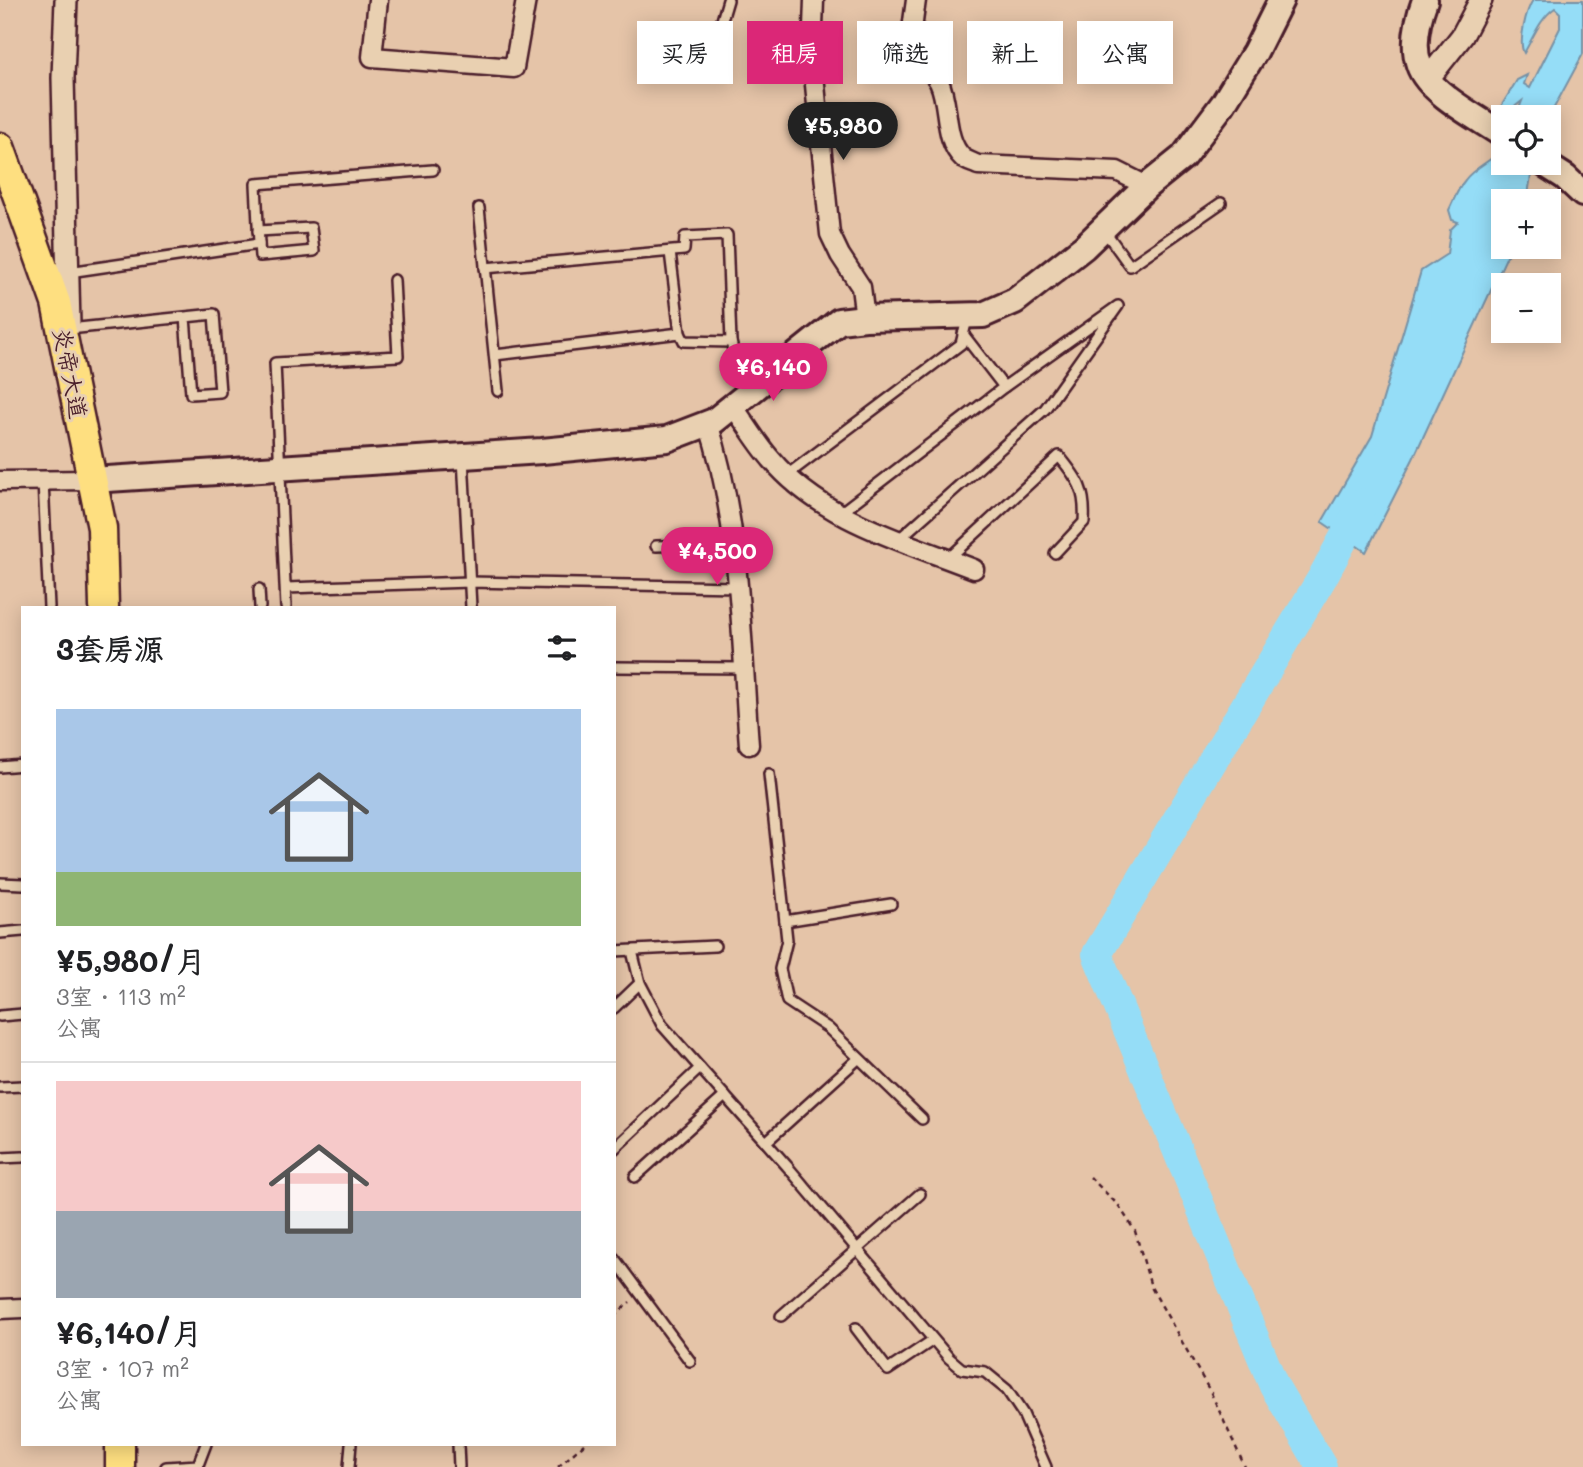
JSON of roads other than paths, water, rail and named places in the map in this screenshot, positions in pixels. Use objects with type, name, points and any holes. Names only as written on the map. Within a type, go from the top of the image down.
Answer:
[{"type":"main road","points":[[92,480],[463,456],[667,439],[708,423],[839,321],[865,318],[966,324],[1016,301],[1084,247],[1183,157],[1223,104],[1255,52],[1281,0]]},
{"type":"main road","points":[[1425,0],[1416,44],[1419,67],[1436,90],[1491,127]]},
{"type":"main road","name":"炎帝大道","points":[[0,147],[56,303],[102,528],[104,606]]},
{"type":"main road","points":[[1559,175],[1574,186]]},
{"type":"main road","points":[[120,1446],[120,1467]]},
{"type":"street","points":[[66,0],[63,78],[70,372]]},
{"type":"street","points":[[378,0],[372,57],[514,68],[526,0]]},
{"type":"street","points":[[814,0],[812,55],[830,234],[861,287],[865,318]]},
{"type":"street","points":[[916,0],[912,39],[915,54],[921,64],[934,73],[944,93],[953,142],[964,158],[978,164],[1117,171],[1147,187]]},
{"type":"street","points":[[1428,79],[1462,36],[1481,0]]},
{"type":"street","points":[[739,401],[772,460],[838,515],[974,569]]},
{"type":"street","points":[[708,423],[720,460],[733,544],[749,745]]},
{"type":"street","points":[[0,481],[92,480]]},
{"type":"street","points":[[0,1309],[21,1308]]},
{"type":"lane","points":[[722,21],[728,0]]},
{"type":"lane","points":[[258,231],[311,228],[314,251],[260,256],[258,231],[256,184],[433,170]]},
{"type":"lane","points":[[1103,229],[1130,266],[1221,203]]},
{"type":"lane","points":[[479,208],[498,391]]},
{"type":"lane","points":[[485,268],[670,252],[684,250],[685,237],[727,235],[731,342],[739,401]]},
{"type":"lane","points":[[68,272],[259,244]]},
{"type":"lane","points":[[670,252],[680,333],[684,341],[731,342]]},
{"type":"lane","points":[[286,606],[275,363],[398,356],[394,280]]},
{"type":"lane","points":[[838,515],[1003,387],[1118,306],[1045,408],[898,540]]},
{"type":"lane","points":[[69,328],[214,314],[220,392],[191,394],[185,317]]},
{"type":"lane","points":[[966,324],[1003,387]]},
{"type":"lane","points":[[787,475],[961,344],[966,324]]},
{"type":"lane","points":[[495,355],[680,333]]},
{"type":"lane","points":[[463,456],[471,606]]},
{"type":"lane","points":[[948,559],[1059,456],[1078,479],[1085,501],[1084,523],[1055,552]]},
{"type":"lane","points":[[43,481],[49,606]]},
{"type":"lane","points":[[656,546],[733,544]]},
{"type":"lane","points":[[286,588],[470,582],[737,587]]},
{"type":"lane","points":[[259,589],[260,606]]},
{"type":"lane","points":[[616,667],[743,668]]},
{"type":"lane","points":[[1,766],[21,765]]},
{"type":"lane","points":[[769,774],[787,940],[780,969],[787,1001],[828,1028],[922,1119]]},
{"type":"lane","points":[[0,883],[21,884]]},
{"type":"lane","points":[[785,921],[891,904]]},
{"type":"lane","points":[[0,933],[21,931]]},
{"type":"lane","points":[[616,951],[715,946]]},
{"type":"lane","points":[[632,951],[640,983],[662,1025],[766,1142],[948,1358],[962,1369],[985,1372],[1007,1390],[1023,1414],[1046,1467]]},
{"type":"lane","points":[[616,1006],[640,983]]},
{"type":"lane","points":[[0,1016],[21,1014]]},
{"type":"lane","points":[[766,1142],[858,1059]]},
{"type":"lane","points":[[616,1147],[700,1068]]},
{"type":"lane","points":[[0,1087],[21,1086]]},
{"type":"lane","points":[[635,1177],[725,1096]]},
{"type":"lane","points":[[0,1158],[21,1157]]},
{"type":"lane","points":[[781,1316],[920,1194]]},
{"type":"lane","points":[[616,1261],[690,1361]]},
{"type":"lane","points":[[856,1328],[888,1370],[933,1340]]},
{"type":"lane","points":[[166,1467],[198,1465],[205,1446]]},
{"type":"lane","points":[[349,1467],[351,1446]]},
{"type":"lane","points":[[458,1446],[459,1467]]},
{"type":"water","points":[[1533,0],[1583,0],[1583,54],[1555,105],[1520,105],[1522,101],[1517,105],[1502,105],[1517,80],[1527,75],[1524,84],[1530,88],[1560,28],[1560,13],[1555,8],[1541,23],[1524,53],[1522,42]]},
{"type":"water","points":[[1491,159],[1491,175],[1531,175],[1529,189],[1491,189],[1491,259],[1505,259],[1499,273],[1491,273],[1491,290],[1413,459],[1366,552],[1322,522],[1372,436],[1421,271],[1447,254],[1450,230],[1458,222],[1452,220],[1449,210],[1463,183]]},
{"type":"waterway","points":[[1322,1467],[1274,1386],[1097,954],[1322,578],[1363,503]]}]
